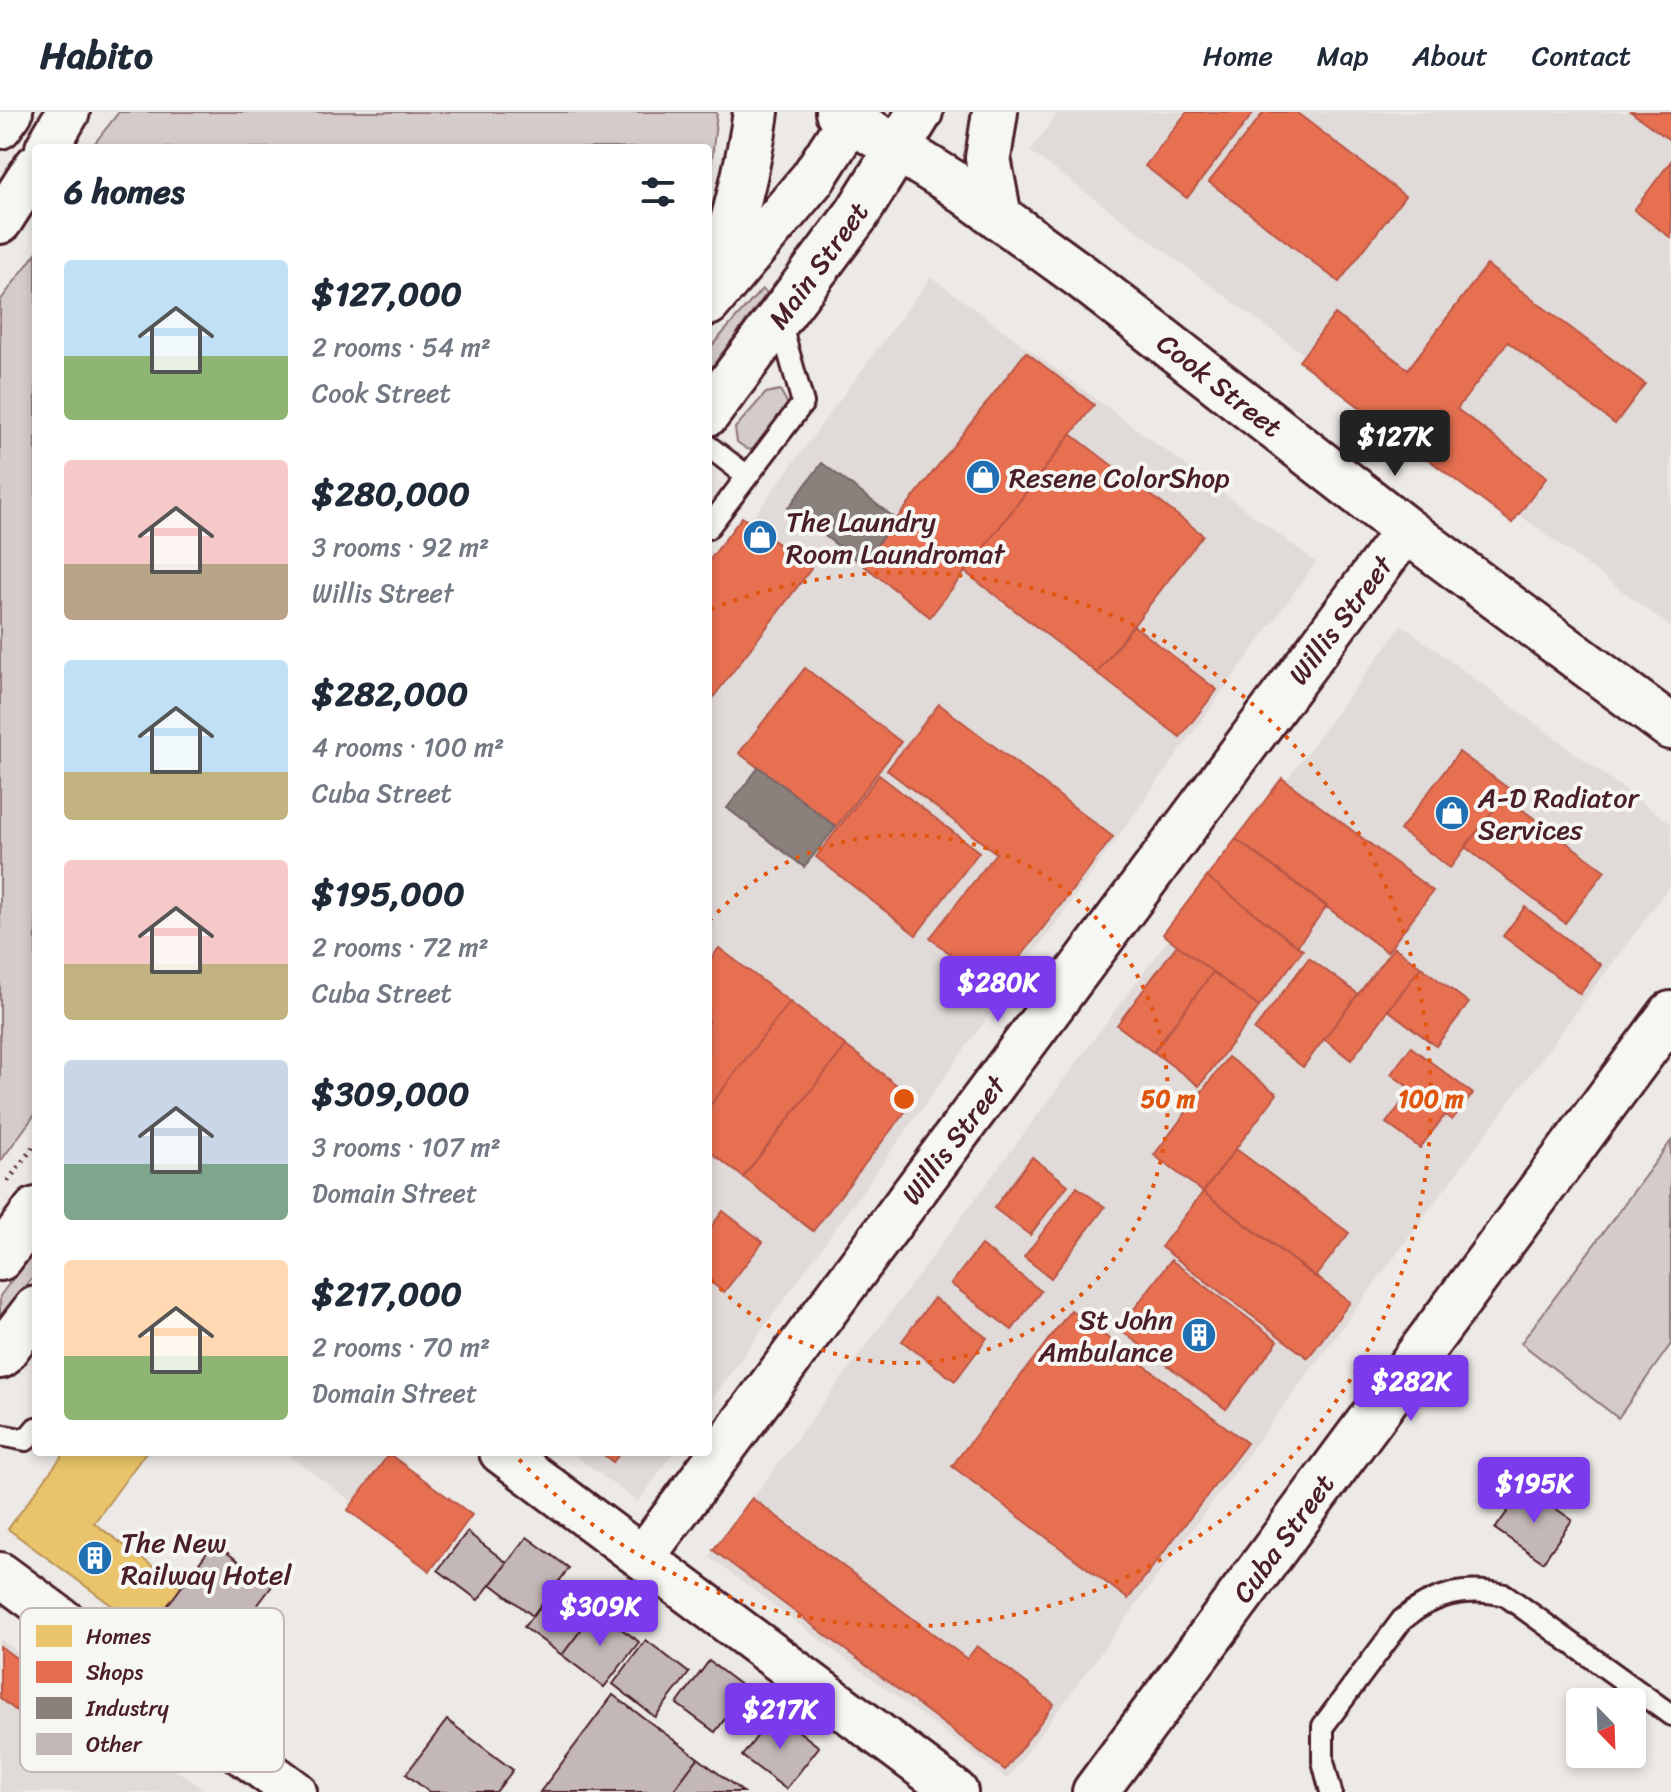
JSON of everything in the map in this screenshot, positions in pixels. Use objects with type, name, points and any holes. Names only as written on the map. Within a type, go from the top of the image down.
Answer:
[{"type":"street","points":[[0,127],[11,112]]},
{"type":"street","points":[[49,144],[68,112]]},
{"type":"street","points":[[712,292],[750,158],[756,112]]},
{"type":"street","points":[[995,112],[988,158],[999,217]]},
{"type":"street","name":"Main Street","points":[[712,298],[813,178],[847,115]]},
{"type":"street","name":"Cook Street","points":[[847,115],[910,130],[999,217],[1094,287],[1406,530],[1671,727]]},
{"type":"street","name":"Main Street","points":[[712,408],[857,214],[910,130]]},
{"type":"street","points":[[0,222],[32,172]]},
{"type":"street","name":"Willis Street","points":[[643,1557],[1406,530]]},
{"type":"street","name":"Cuba Street","points":[[1095,1792],[1671,1014]]},
{"type":"street","points":[[0,1258],[32,1215]]},
{"type":"street","points":[[0,1356],[32,1314]]},
{"type":"street","points":[[506,1456],[956,1792]]},
{"type":"street","points":[[0,1574],[46,1608]]},
{"type":"street","points":[[268,1772],[295,1792]]},
{"type":"lane","points":[[712,523],[803,403],[779,318]]},
{"type":"lane","points":[[712,449],[747,476]]},
{"type":"lane","points":[[0,1435],[26,1440],[32,1433]]},
{"type":"lane","points":[[1331,1792],[1323,1761],[1323,1726],[1402,1620],[1417,1608],[1451,1592],[1487,1591],[1505,1595],[1671,1715]]},
{"type":"path","points":[[0,1191],[32,1148]]},
{"type":"shaded area","points":[[119,112],[717,113],[712,158],[712,144],[94,144]]},
{"type":"shaded area","points":[[1059,112],[1671,112],[1671,627],[1030,151]]},
{"type":"shaded area","points":[[32,258],[32,1118],[0,1162],[0,301]]},
{"type":"shaded area","points":[[931,277],[1316,562],[712,1399],[712,573]]},
{"type":"shaded area","points":[[762,289],[767,293],[712,367],[712,345]]},
{"type":"shaded area","points":[[780,390],[789,406],[755,450],[747,449],[737,442],[735,428],[766,393]]},
{"type":"shaded area","points":[[1402,625],[1671,824],[1671,884],[1007,1779],[709,1557]]},
{"type":"shaded area","points":[[1671,1141],[1671,1344],[1618,1418],[1521,1343]]},
{"type":"shaded area","points":[[32,1252],[32,1278],[0,1322],[0,1296]]},
{"type":"shaded area","points":[[290,1456],[386,1456],[353,1502]]},
{"type":"shaded area","points":[[575,1456],[671,1456],[638,1502]]},
{"type":"shaded area","points":[[0,1639],[20,1654],[20,1772],[179,1772],[206,1792],[0,1792]]},
{"type":"building: Homes","name":"The New Railway Hotel","points":[[62,1456],[143,1456],[94,1523],[182,1588],[167,1608],[115,1608],[8,1529]]},
{"type":"building: Shops","points":[[1187,112],[1254,112],[1187,198],[1145,166]]},
{"type":"building: Shops","points":[[1264,112],[1296,112],[1405,196],[1339,282],[1209,182]]},
{"type":"building: Shops","points":[[1631,112],[1671,112],[1671,141]]},
{"type":"building: Shops","points":[[1671,161],[1671,238],[1634,210]]},
{"type":"building: Shops","points":[[1487,265],[1645,384],[1615,424],[1508,342],[1457,409],[1547,477],[1512,523],[1299,361],[1335,314],[1408,369]]},
{"type":"building: Shops","name":"Resene ColorShop","points":[[1026,352],[1094,405],[930,617],[862,564]]},
{"type":"building: Shops","points":[[1071,434],[1203,535],[1097,673],[965,572]]},
{"type":"building: Shops","points":[[742,517],[811,569],[712,699],[712,557]]},
{"type":"building: Shops","points":[[1133,625],[1217,690],[1180,737],[1097,673]]},
{"type":"building: Shops","points":[[805,668],[901,742],[836,827],[739,753]]},
{"type":"building: Shops","points":[[939,704],[1113,837],[996,989],[930,938],[996,853],[887,770]]},
{"type":"building: Shops","name":"A-D Radiator Services","points":[[1459,752],[1509,789],[1450,868],[1400,830]]},
{"type":"building: Shops","points":[[879,775],[979,852],[916,935],[816,857]]},
{"type":"building: Shops","points":[[1282,778],[1433,891],[1387,952],[1236,839]]},
{"type":"building: Shops","points":[[1504,796],[1605,871],[1565,923],[1465,847]]},
{"type":"building: Shops","points":[[1236,839],[1327,906],[1297,946],[1207,877]]},
{"type":"building: Shops","points":[[1207,877],[1303,950],[1259,1007],[1163,934]]},
{"type":"building: Shops","points":[[1525,907],[1601,965],[1580,994],[1503,936]]},
{"type":"building: Shops","points":[[1177,945],[1213,972],[1153,1052],[1117,1025]]},
{"type":"building: Shops","points":[[1394,947],[1421,967],[1351,1060],[1324,1039]]},
{"type":"building: Shops","points":[[719,948],[790,1002],[712,1103],[712,958]]},
{"type":"building: Shops","points":[[1309,958],[1358,994],[1303,1067],[1254,1030]]},
{"type":"building: Shops","points":[[1421,967],[1469,1003],[1436,1046],[1388,1010]]},
{"type":"building: Shops","points":[[1213,972],[1259,1007],[1199,1086],[1154,1052]]},
{"type":"building: Shops","points":[[790,1002],[846,1046],[743,1177],[712,1153],[712,1103]]},
{"type":"building: Shops","points":[[846,1046],[915,1099],[813,1231],[743,1177]]},
{"type":"building: Shops","points":[[1411,1047],[1473,1094],[1452,1120],[1445,1115],[1420,1148],[1386,1123],[1412,1090],[1391,1074]]},
{"type":"building: Shops","points":[[1228,1057],[1277,1094],[1203,1192],[1154,1155]]},
{"type":"building: Shops","points":[[1236,1149],[1349,1233],[1315,1277],[1203,1192]]},
{"type":"building: Shops","points":[[1032,1157],[1068,1185],[1030,1235],[994,1208]]},
{"type":"building: Shops","points":[[1077,1187],[1105,1207],[1051,1278],[1024,1257]]},
{"type":"building: Shops","points":[[1203,1192],[1350,1302],[1308,1358],[1161,1247]]},
{"type":"building: Shops","points":[[723,1211],[763,1242],[724,1292],[712,1283],[712,1226]]},
{"type":"building: Shops","points":[[981,1245],[1041,1291],[1012,1330],[951,1284]]},
{"type":"building: Shops","name":"St John Ambulance","points":[[1171,1260],[1278,1341],[1226,1409],[1119,1329]]},
{"type":"building: Shops","points":[[934,1298],[987,1338],[955,1381],[902,1341]]},
{"type":"building: Shops","points":[[1071,1310],[1247,1443],[1128,1599],[952,1466]]},
{"type":"building: Shops","points":[[388,1456],[392,1456],[472,1515],[430,1571],[348,1510]]},
{"type":"building: Shops","points":[[752,1498],[967,1659],[977,1646],[1054,1704],[1005,1770],[713,1550]]},
{"type":"building: Shops","points":[[0,1646],[20,1661],[20,1712],[0,1698]]},
{"type":"building: Industry","points":[[822,463],[896,519],[862,564],[788,508]]},
{"type":"building: Industry","points":[[759,767],[836,827],[804,867],[727,808]]},
{"type":"building: Other","points":[[1525,1487],[1572,1520],[1543,1562],[1495,1529]]},
{"type":"building: Other","points":[[467,1532],[507,1563],[478,1600],[438,1570]]},
{"type":"building: Other","points":[[527,1537],[569,1568],[533,1616],[491,1584]]},
{"type":"building: Other","points":[[214,1543],[272,1586],[255,1608],[166,1608]]},
{"type":"building: Other","points":[[559,1581],[596,1610],[562,1655],[524,1627]]},
{"type":"building: Other","points":[[596,1610],[639,1642],[604,1687],[562,1655]]},
{"type":"building: Other","points":[[646,1640],[689,1673],[655,1717],[613,1684]]},
{"type":"building: Other","points":[[709,1661],[747,1690],[715,1732],[677,1704]]},
{"type":"building: Other","points":[[613,1695],[698,1758],[672,1792],[540,1792]]},
{"type":"building: Other","points":[[775,1713],[819,1747],[786,1789],[742,1756]]},
{"type":"building: Other","points":[[447,1720],[513,1770],[496,1792],[429,1792],[406,1774]]},
{"type":"building: Other","points":[[698,1758],[743,1792],[672,1792]]},
{"type":"place","name":"Resene ColorShop","points":[[983,477]]},
{"type":"place","name":"The Laundry Room Laundromat","points":[[760,537]]},
{"type":"place","name":"A-D Radiator Services","points":[[1452,813]]},
{"type":"place","name":"St John Ambulance","points":[[1199,1335]]},
{"type":"place","name":"The New Railway Hotel","points":[[95,1558]]}]
